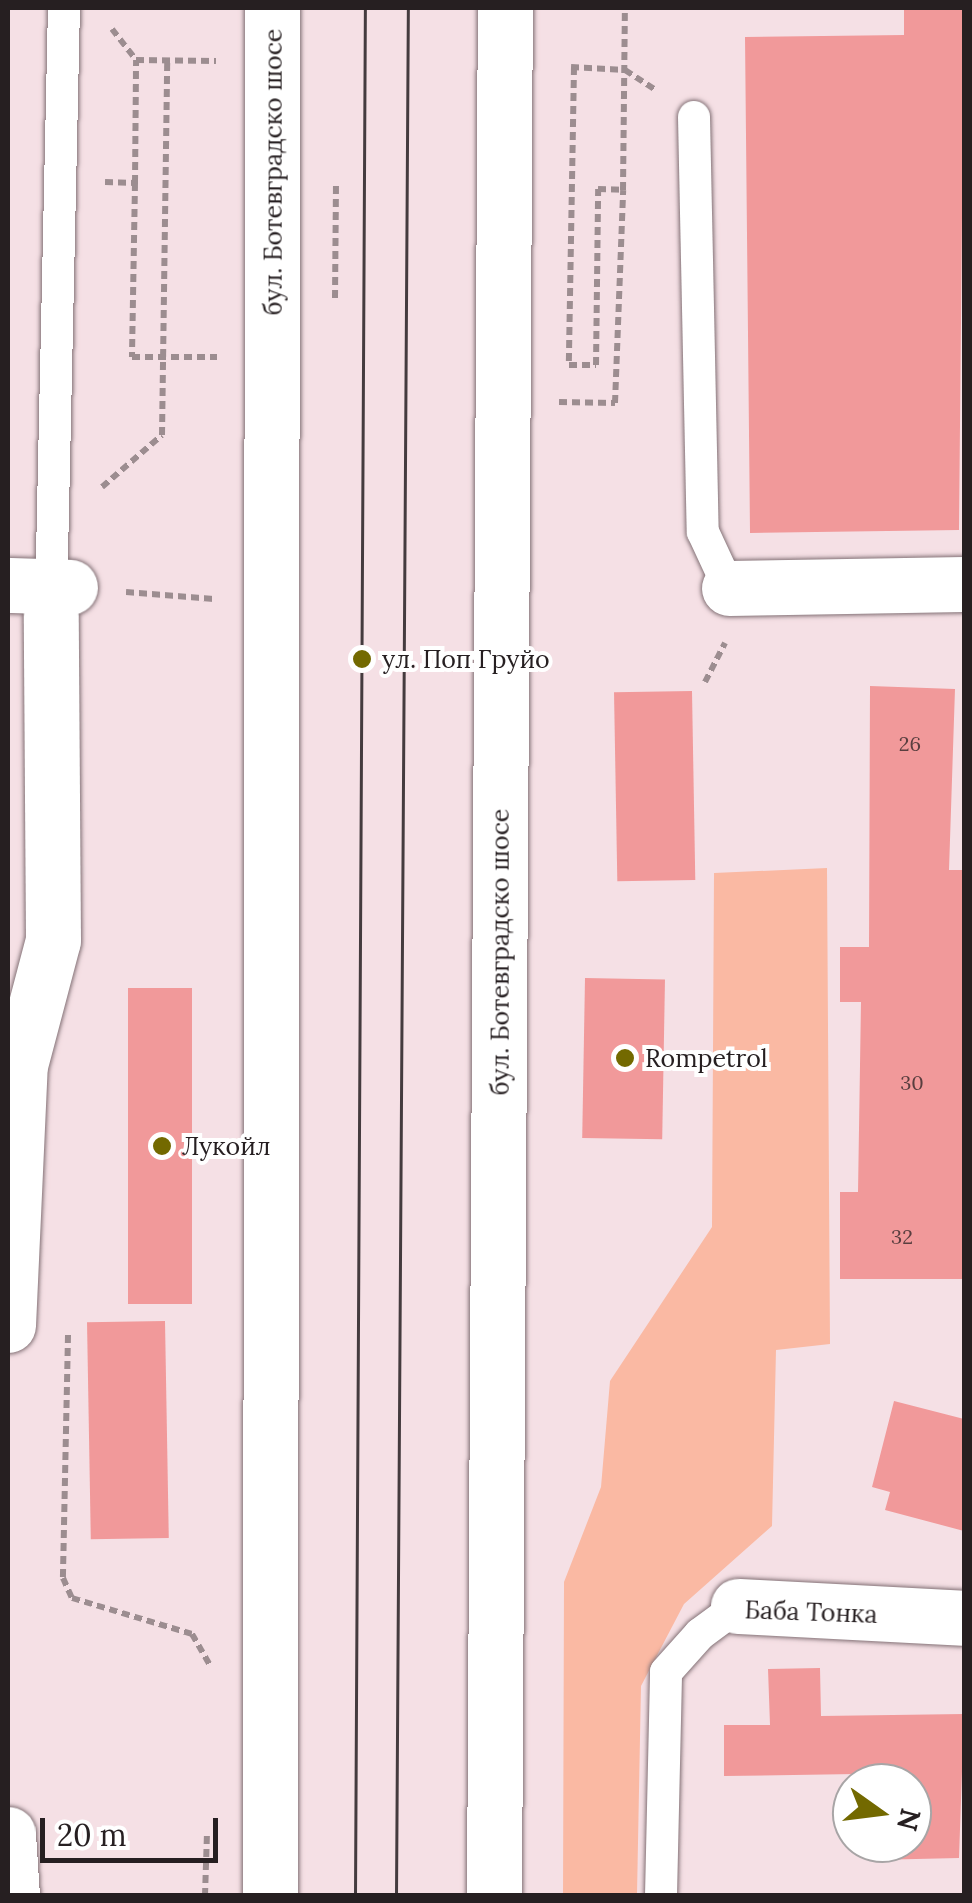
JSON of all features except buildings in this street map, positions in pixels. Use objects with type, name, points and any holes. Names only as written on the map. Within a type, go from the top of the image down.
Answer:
[{"type":"main road","name":"бул. Ботевградско шосе","points":[[494,1896],[505,8]]},
{"type":"main road","name":"бул. Ботевградско шосе","points":[[270,1896],[276,604],[272,34]]},
{"type":"main road","points":[[730,588],[964,584]]},
{"type":"main road","points":[[8,1325],[20,1065],[52,940],[45,594]]},
{"type":"main road","name":"Баба Тонка","points":[[738,1606],[964,1618]]},
{"type":"main road","points":[[8,1834],[12,1896]]},
{"type":"lane","points":[[45,594],[62,180],[64,8]]},
{"type":"lane","points":[[694,117],[703,532],[730,588]]},
{"type":"lane","name":"Баба Тонка","points":[[662,1896],[666,1672],[700,1634],[738,1606]]},
{"type":"path","points":[[502,401],[615,403],[625,8]]},
{"type":"path","points":[[106,21],[136,60],[132,356],[274,357]]},
{"type":"path","points":[[136,60],[167,61],[272,34]]},
{"type":"path","points":[[96,492],[162,435],[167,61]]},
{"type":"path","points":[[504,66],[625,70],[694,117]]},
{"type":"path","points":[[574,67],[570,365],[596,365],[598,189],[623,190]]},
{"type":"path","points":[[62,180],[134,183]]},
{"type":"path","points":[[334,310],[336,182]]},
{"type":"path","points":[[45,594],[276,604]]},
{"type":"path","points":[[68,1324],[63,1578],[72,1598],[192,1634],[212,1669],[211,1688]]},
{"type":"path","points":[[206,1896],[208,1820]]},
{"type":"shaded area","points":[[827,868],[830,1344],[776,1350],[772,1526],[684,1604],[641,1686],[637,1895],[563,1896],[564,1582],[601,1487],[610,1381],[712,1227],[714,873]]},
{"type":"tram line","points":[[355,1896],[365,8]]},
{"type":"tram line","points":[[396,1896],[408,8]]},
{"type":"place","name":"ул. Поп Груйо","points":[[362,659]]},
{"type":"place","name":"Rompetrol","points":[[625,1058]]},
{"type":"place","name":"Лукойл","points":[[162,1146]]}]
